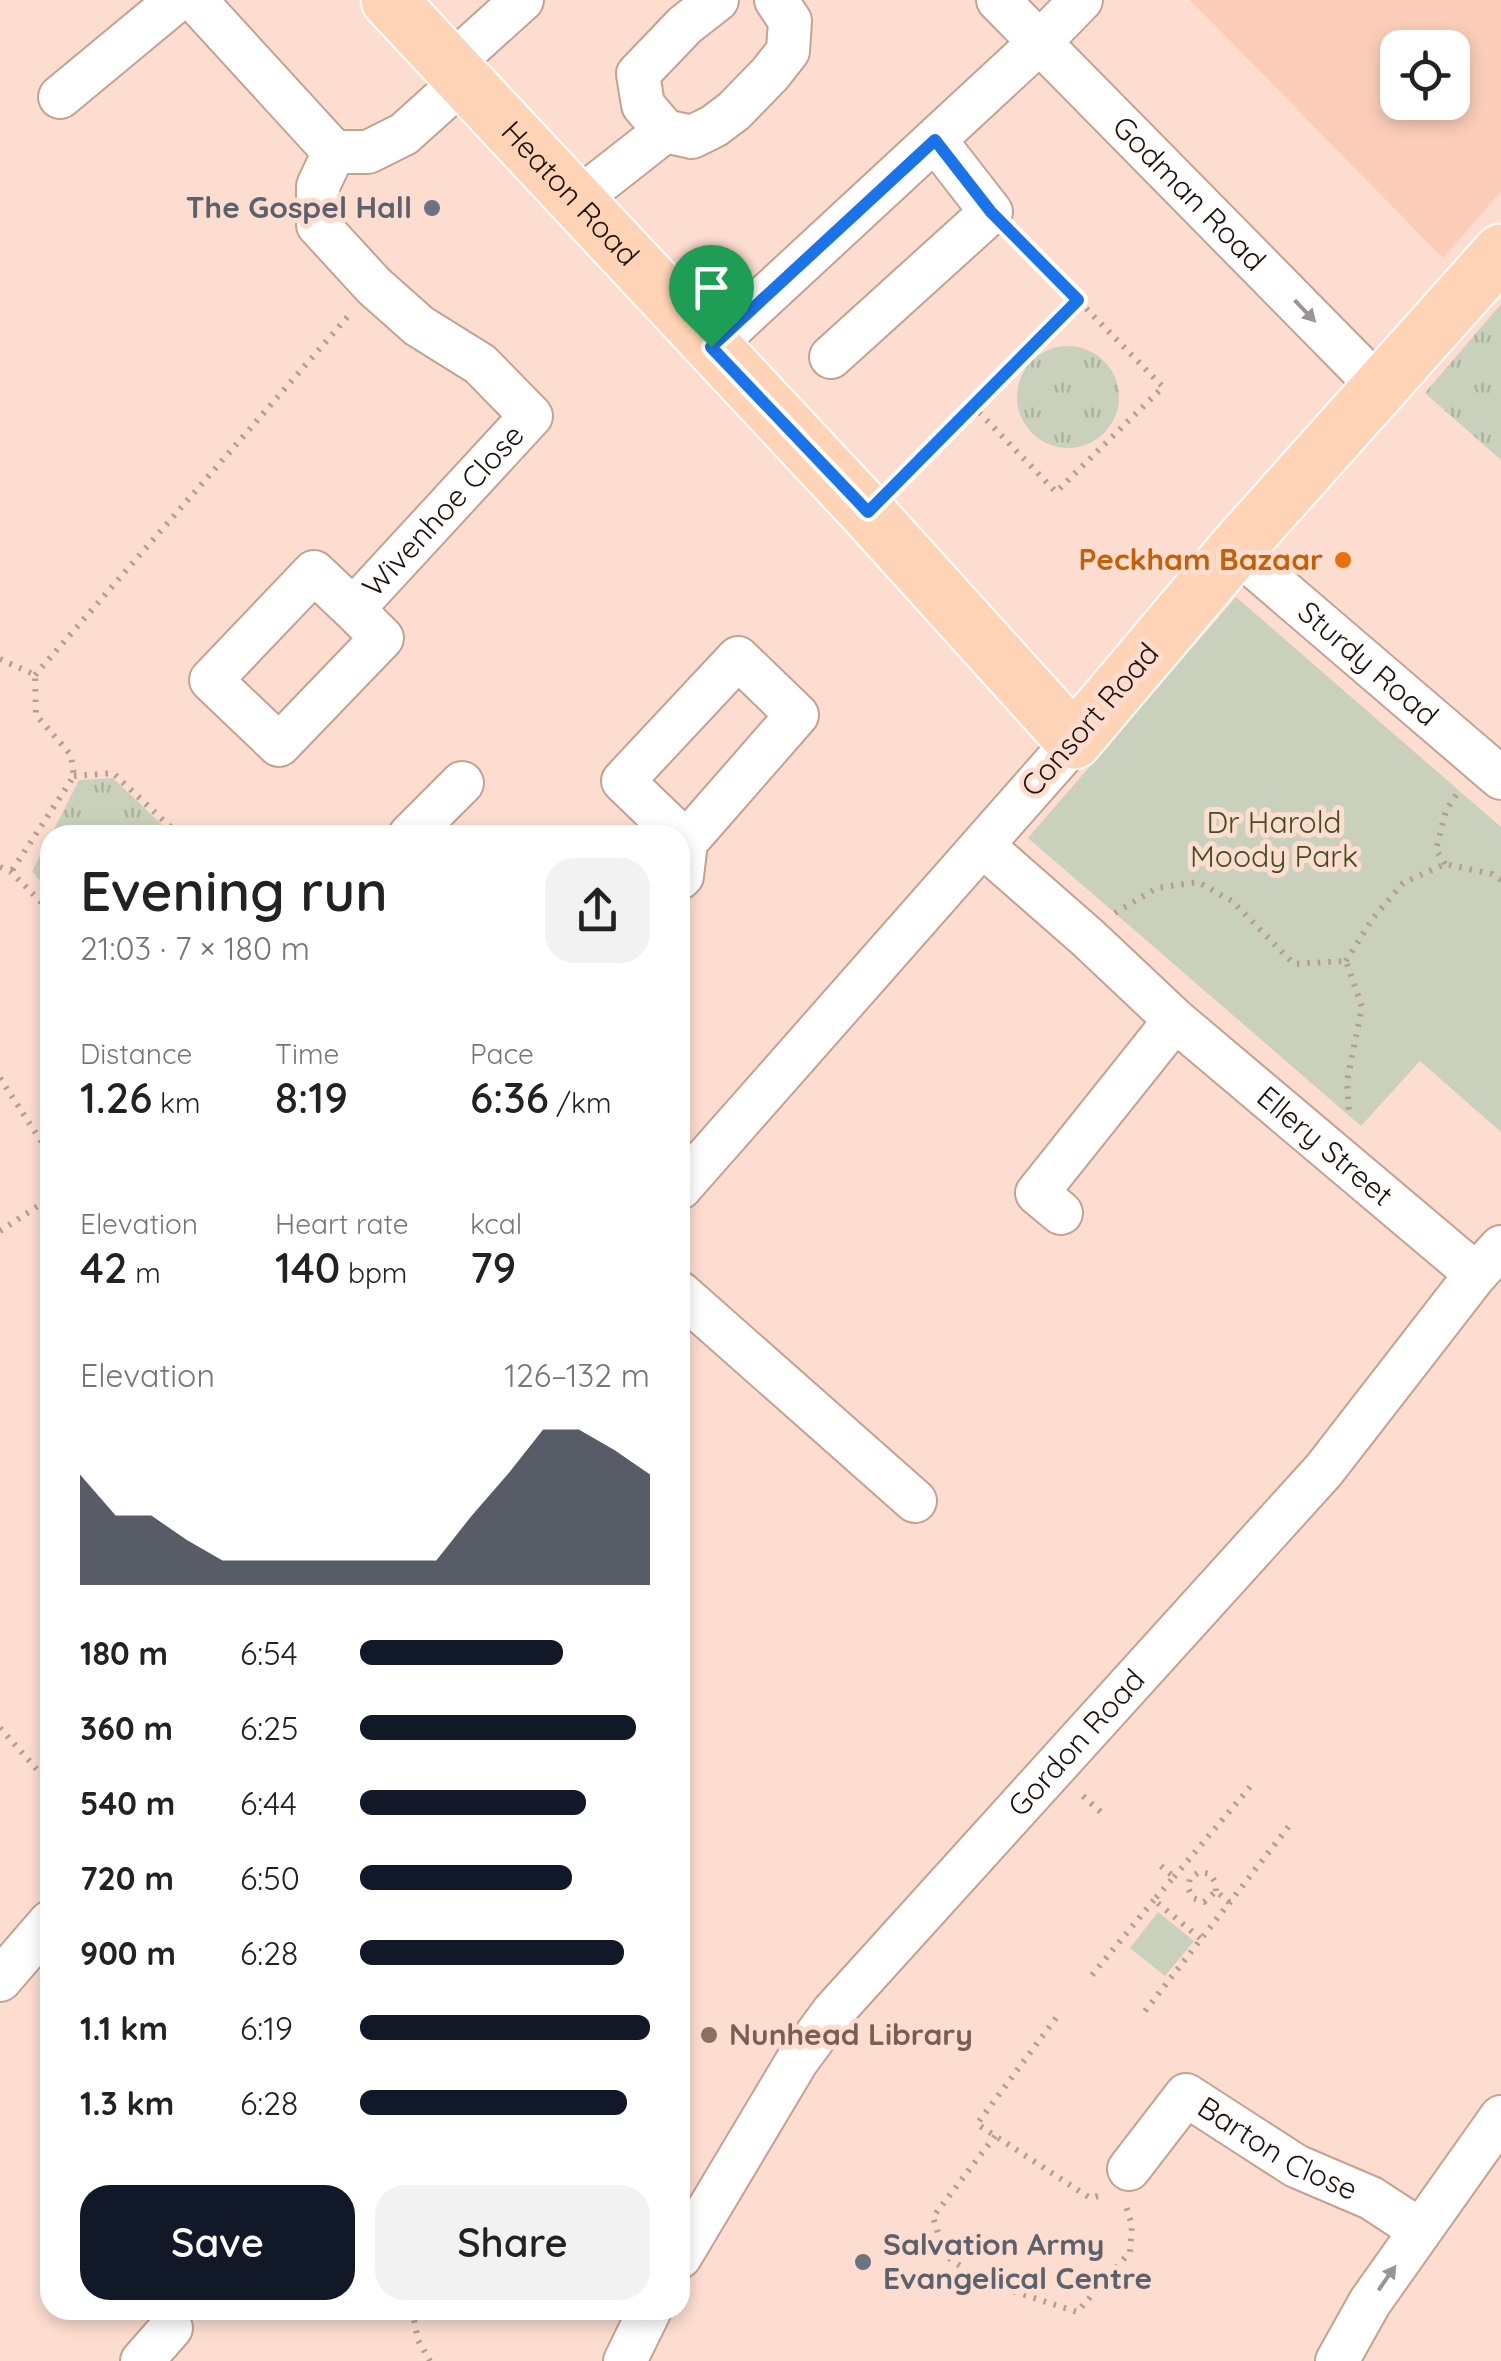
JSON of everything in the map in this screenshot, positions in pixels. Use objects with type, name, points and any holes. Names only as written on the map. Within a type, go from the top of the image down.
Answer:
[{"type":"main road","name":"Heaton Road","points":[[389,0],[868,512],[1074,741]]},
{"type":"main road","name":"Consort Road","points":[[1074,741],[1235,550],[1501,252]]},
{"type":"street","points":[[60,97],[177,0]]},
{"type":"street","points":[[196,0],[334,152],[368,152],[404,134],[522,0]]},
{"type":"street","points":[[717,0],[685,24],[638,74],[643,105],[665,131],[692,137],[714,126],[770,74],[788,50],[790,21],[776,0]]},
{"type":"street","name":"Godman Road","points":[[998,0],[1380,389]]},
{"type":"street","points":[[711,347],[1081,0]]},
{"type":"street","points":[[576,201],[665,131]]},
{"type":"street","points":[[832,357],[991,212],[935,140]]},
{"type":"street","name":"Wivenhoe Close","points":[[334,152],[318,186],[318,225],[374,286],[419,326],[480,364],[531,416],[353,609]]},
{"type":"street","name":"Sturdy Road","points":[[1235,550],[1491,769]]},
{"type":"street","name":"Consort Road","points":[[690,1177],[1074,741]]},
{"type":"street","points":[[420,825],[462,784]]},
{"type":"street","name":"Ellery Street","points":[[982,846],[1175,1020],[1331,1151],[1488,1260]]},
{"type":"street","points":[[1061,1213],[1037,1193],[1175,1020]]},
{"type":"street","name":"Gordon Road","points":[[690,2240],[797,2061],[833,2012],[1324,1470],[1488,1260]]},
{"type":"street","points":[[690,1302],[915,1500]]},
{"type":"street","points":[[0,1980],[40,1934]]},
{"type":"street","name":"Barton Close","points":[[1125,2180],[1186,2095],[1296,2166],[1371,2198],[1420,2230]]},
{"type":"street","points":[[1337,2361],[1370,2302],[1501,2117]]},
{"type":"street","points":[[625,2361],[645,2320]]},
{"type":"street","points":[[142,2361],[171,2328]]},
{"type":"path","points":[[972,405],[1056,492],[1163,387],[991,212]]},
{"type":"path","points":[[42,825],[74,776],[71,755],[36,715],[35,675],[374,286]]},
{"type":"path","points":[[868,512],[1078,300]]},
{"type":"path","points":[[0,659],[35,675]]},
{"type":"path","points":[[1445,864],[1436,850],[1446,810],[1491,769]]},
{"type":"path","points":[[74,776],[113,774],[168,825]]},
{"type":"path","points":[[11,872],[40,828]]},
{"type":"path","points":[[1346,961],[1373,918],[1403,882],[1445,864],[1492,874],[1501,880]]},
{"type":"path","points":[[0,867],[11,872],[40,902]]},
{"type":"path","points":[[1088,938],[1117,911],[1157,888],[1198,882],[1232,901],[1294,964],[1346,961]]},
{"type":"path","points":[[1331,1151],[1350,1124],[1347,1081],[1362,1007],[1346,961]]},
{"type":"path","points":[[0,1078],[40,1140]]},
{"type":"path","points":[[0,1231],[40,1205]]},
{"type":"path","points":[[0,1728],[40,1773]]},
{"type":"path","points":[[1092,1975],[1250,1787]]},
{"type":"path","points":[[1145,2011],[1293,1822]]},
{"type":"path","points":[[1160,1866],[1190,1878]]},
{"type":"path","points":[[1216,1891],[1204,1902],[1193,1898],[1188,1888],[1190,1878],[1199,1872],[1210,1874],[1216,1891],[1230,1903]]},
{"type":"path","points":[[1154,1900],[1201,1940]]},
{"type":"path","points":[[994,2136],[933,2218],[945,2255],[979,2280],[1077,2312],[1130,2252],[1132,2225],[1125,2180],[1090,2198],[977,2124],[1056,2018]]},
{"type":"path","points":[[414,2320],[418,2340],[430,2361]]},
{"type":"shaded area","points":[[1190,0],[1501,0],[1501,191],[1443,258]]},
{"type":"green space","points":[[1501,304],[1501,460],[1425,393]]},
{"type":"green space","points":[[1068,346],[1097,354],[1111,368],[1119,397],[1111,426],[1097,440],[1068,448],[1039,440],[1025,426],[1017,397],[1025,368],[1039,354]]},
{"type":"green space","name":"Dr Harold Moody Park","points":[[1236,597],[1501,827],[1501,1132],[1420,1061],[1361,1126],[1028,838]]},
{"type":"green space","points":[[113,778],[162,825],[56,825],[79,780]]},
{"type":"green space","points":[[40,856],[40,881],[32,871]]},
{"type":"green space","points":[[1158,1912],[1194,1941],[1165,1976],[1130,1948]]},
{"type":"place","name":"The Gospel Hall","points":[[432,208]]},
{"type":"place","name":"Peckham Bazaar","points":[[1343,560]]},
{"type":"place","name":"Nunhead Library","points":[[709,2035]]},
{"type":"place","name":"Salvation Army Evangelical Centre","points":[[863,2262]]},
{"type":"route","points":[[935,140],[991,212],[1078,300],[868,512],[711,347],[935,140]]}]
